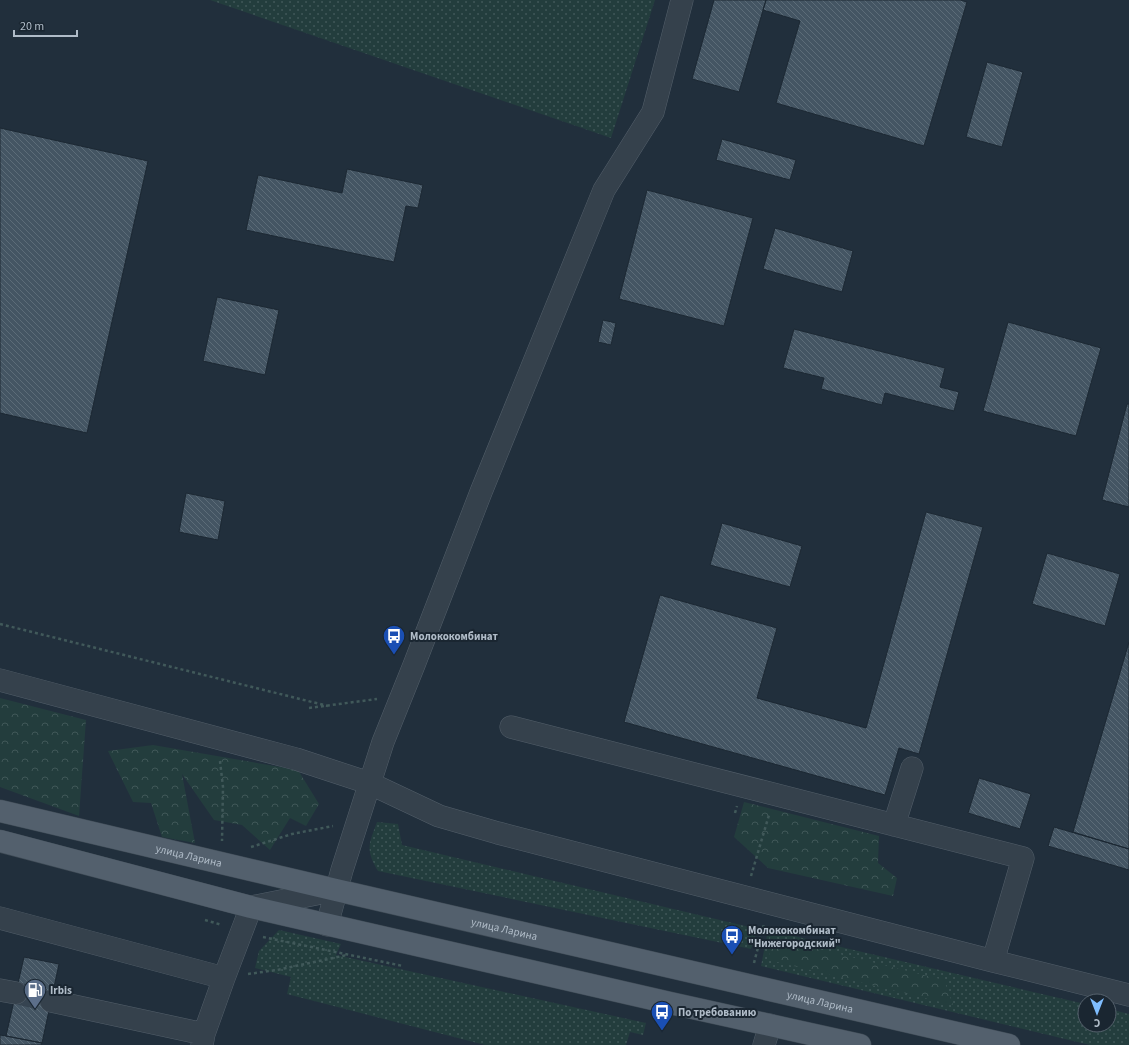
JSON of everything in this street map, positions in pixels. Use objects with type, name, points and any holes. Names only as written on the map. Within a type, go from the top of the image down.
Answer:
[{"type":"main road","name":"улица Ларина","points":[[0,810],[336,890],[1009,1045]]},
{"type":"main road","points":[[0,841],[251,907],[677,1005],[767,1035],[860,1045]]},
{"type":"street","points":[[327,925],[336,890],[383,742],[480,492],[604,190],[653,112],[682,0]]},
{"type":"street","points":[[0,680],[296,759],[369,783],[439,816],[498,833],[993,962],[1129,995]]},
{"type":"street","points":[[511,727],[1023,858],[993,962]]},
{"type":"street","points":[[894,825],[912,768]]},
{"type":"street","points":[[51,1001],[203,1039],[251,907],[336,890]]},
{"type":"street","points":[[0,918],[224,978]]},
{"type":"path","points":[[0,624],[328,706]]},
{"type":"path","points":[[309,708],[382,698]]},
{"type":"path","points":[[218,738],[223,787],[221,848]]},
{"type":"path","points":[[751,876],[771,808]]},
{"type":"path","points":[[244,850],[292,834],[357,822]]},
{"type":"path","points":[[759,947],[766,917]]},
{"type":"path","points":[[224,978],[277,970],[350,954]]},
{"type":"green space","points":[[210,0],[655,0],[611,138]]},
{"type":"green space","points":[[0,698],[86,720],[79,816],[0,787]]},
{"type":"green space","points":[[153,745],[298,770],[319,804],[306,826],[290,818],[270,850],[242,825],[214,820],[182,774],[195,843],[162,837],[151,803],[133,802],[108,751]]},
{"type":"green space","points":[[744,802],[879,836],[878,863],[897,878],[893,896],[768,868],[734,837]]},
{"type":"green space","points":[[377,822],[398,824],[402,845],[758,929],[751,949],[378,871],[370,852],[370,841]]},
{"type":"green space","points":[[279,930],[341,944],[336,955],[646,1023],[643,1035],[630,1032],[626,1045],[485,1045],[287,994],[291,977],[255,968],[259,951]]},
{"type":"green space","points":[[768,930],[1077,1002],[1077,1033],[1117,1033],[1117,1011],[1129,1014],[1129,1045],[1090,1045],[761,966]]},
{"type":"green space","points":[[770,937],[944,980],[953,1005],[769,960]]},
{"type":"building","points":[[714,0],[766,0],[739,92],[692,79]]},
{"type":"building","points":[[766,0],[960,0],[967,2],[924,146],[776,103],[800,21],[763,10]]},
{"type":"building","points":[[987,62],[1023,72],[1002,147],[966,137]]},
{"type":"building","points":[[0,128],[148,161],[87,433],[0,413]]},
{"type":"building","points":[[722,139],[796,160],[790,180],[716,160]]},
{"type":"building","points":[[347,169],[423,185],[418,208],[406,206],[394,262],[246,230],[258,175],[342,193]]},
{"type":"building","points":[[647,190],[753,218],[724,326],[619,299]]},
{"type":"building","points":[[775,228],[853,251],[842,292],[763,269]]},
{"type":"building","points":[[217,297],[279,310],[265,375],[203,361]]},
{"type":"building","points":[[603,320],[616,323],[611,345],[598,342]]},
{"type":"building","points":[[1008,322],[1101,348],[1076,436],[983,411]]},
{"type":"building","points":[[794,329],[945,368],[940,387],[959,392],[954,411],[885,393],[882,405],[821,389],[824,378],[783,368]]},
{"type":"building","points":[[1127,404],[1129,404],[1129,507],[1102,500]]},
{"type":"building","points":[[186,493],[225,501],[218,540],[179,532]]},
{"type":"building","points":[[926,512],[983,527],[919,754],[899,748],[885,795],[624,722],[660,595],[777,628],[757,698],[866,728]]},
{"type":"building","points":[[722,523],[802,546],[790,587],[710,565]]},
{"type":"building","points":[[1047,553],[1120,574],[1105,626],[1032,604]]},
{"type":"building","points":[[1129,642],[1129,849],[1073,832]]},
{"type":"building","points":[[979,778],[1031,794],[1020,829],[968,813]]},
{"type":"building","points":[[1054,827],[1129,849],[1129,870],[1048,846]]},
{"type":"building","points":[[24,957],[59,964],[42,1043],[6,1036]]},
{"type":"building","points":[[0,1035],[42,1043],[41,1045],[0,1045]]},
{"type":"tunnel","points":[[16,993],[51,1001]]},
{"type":"place","name":"Молококомбинат","points":[[394,656]]},
{"type":"place","name":"Молококомбинат \"Нижегородский\"","points":[[732,956]]},
{"type":"place","name":"Irbis","points":[[35,1010]]},
{"type":"place","name":"По требованию","points":[[662,1032]]}]
